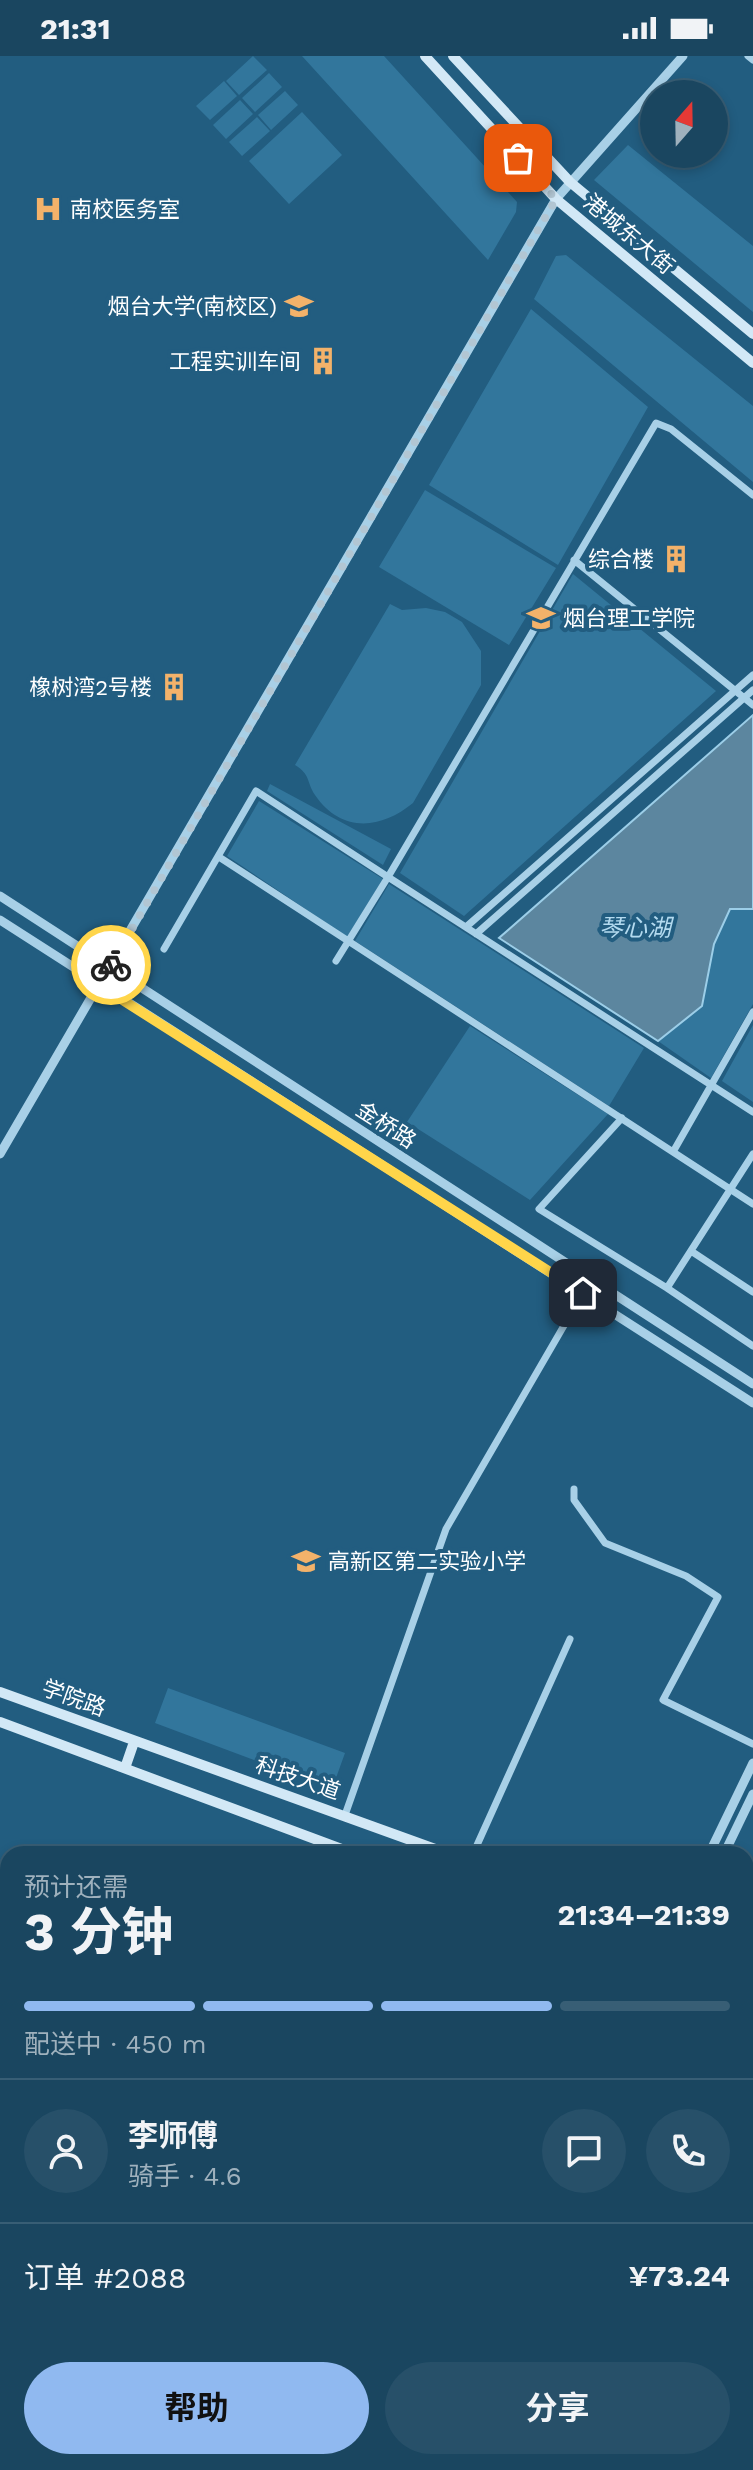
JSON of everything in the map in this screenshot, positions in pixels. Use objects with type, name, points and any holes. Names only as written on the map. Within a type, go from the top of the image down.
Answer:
[{"type":"main road","name":"港城东大街","points":[[425,56],[556,199],[753,363]]},
{"type":"main road","name":"港城东大街","points":[[453,56],[570,182],[753,334]]},
{"type":"main road","name":"学院路","points":[[0,1692],[134,1742]]},
{"type":"main road","points":[[0,1722],[334,1846]]},
{"type":"main road","name":"科技大道","points":[[134,1742],[428,1846]]},
{"type":"main road","points":[[125,1768],[134,1742]]},
{"type":"street","points":[[0,1154],[556,199],[683,56]]},
{"type":"street","points":[[748,56],[753,60]]},
{"type":"street","points":[[336,961],[656,423],[671,429],[753,495]]},
{"type":"street","points":[[574,560],[753,705]]},
{"type":"street","points":[[466,927],[753,675]]},
{"type":"street","points":[[476,934],[753,690]]},
{"type":"street","points":[[164,949],[256,791],[753,1112]]},
{"type":"street","points":[[219,857],[753,1204]]},
{"type":"street","name":"金桥路","points":[[0,896],[753,1384]]},
{"type":"street","name":"金桥路","points":[[0,920],[753,1403]]},
{"type":"street","points":[[673,1152],[753,1012]]},
{"type":"street","points":[[622,1118],[539,1209],[667,1288],[753,1346]]},
{"type":"street","points":[[667,1288],[753,1154]]},
{"type":"street","points":[[691,1251],[753,1292]]},
{"type":"street","points":[[345,1815],[446,1529],[591,1279]]},
{"type":"street","points":[[574,1489],[574,1500],[605,1543],[686,1576],[718,1597],[663,1700],[753,1744]]},
{"type":"street","points":[[477,1846],[570,1639]]},
{"type":"street","points":[[713,1846],[753,1763]]},
{"type":"street","points":[[728,1846],[753,1794]]},
{"type":"shaded area","points":[[253,56],[267,70],[239,95],[226,81]]},
{"type":"shaded area","points":[[302,56],[384,56],[517,202],[516,212],[488,260]]},
{"type":"shaded area","points":[[269,73],[282,87],[255,112],[242,98]]},
{"type":"shaded area","points":[[224,81],[237,96],[210,120],[196,106]]},
{"type":"shaded area","points":[[285,91],[298,105],[271,130],[258,115]]},
{"type":"shaded area","points":[[240,100],[253,114],[226,139],[213,125]]},
{"type":"shaded area","points":[[302,112],[342,155],[289,204],[249,161]]},
{"type":"shaded area","points":[[257,117],[270,131],[242,156],[229,142]]},
{"type":"shaded area","points":[[628,145],[640,155],[640,168],[656,168],[753,246],[753,312],[594,180]]},
{"type":"shaded area","points":[[566,255],[753,406],[753,482],[534,299],[556,256]]},
{"type":"shaded area","points":[[531,309],[648,407],[558,565],[429,485]]},
{"type":"shaded area","points":[[425,490],[556,568],[509,645],[379,567]]},
{"type":"shaded area","points":[[573,574],[716,691],[464,916],[400,873]]},
{"type":"shaded area","points":[[390,604],[402,610],[426,608],[445,612],[462,622],[481,651],[481,685],[413,803],[387,818],[361,823],[337,816],[325,807],[315,795],[306,775],[295,765]]},
{"type":"shaded area","points":[[270,784],[391,849],[383,865],[267,791]]},
{"type":"shaded area","points":[[259,801],[383,879],[347,937],[227,856]]},
{"type":"shaded area","points":[[389,884],[644,1048],[609,1106],[355,941]]},
{"type":"shaded area","points":[[730,909],[753,909],[753,1004],[711,1078],[658,1041],[702,1006],[714,944]]},
{"type":"shaded area","points":[[753,1025],[753,1102],[722,1081]]},
{"type":"shaded area","points":[[470,1026],[608,1114],[530,1200],[407,1122]]},
{"type":"shaded area","points":[[168,1688],[345,1753],[332,1789],[155,1723]]},
{"type":"water","name":"琴心湖","points":[[753,715],[753,909],[730,909],[714,944],[702,1006],[658,1041],[499,938]]},
{"type":"way so far","points":[[111,965],[556,199],[518,158]]},
{"type":"place","name":"南校医务室","points":[[48,209]]},
{"type":"place","name":"烟台大学(南校区)","points":[[299,306]]},
{"type":"place","name":"工程实训车间","points":[[323,361]]},
{"type":"place","name":"综合楼","points":[[676,559]]},
{"type":"place","name":"烟台理工学院","points":[[541,618]]},
{"type":"place","name":"橡树湾2号楼","points":[[174,687]]},
{"type":"place","name":"高新区第二实验小学","points":[[306,1561]]},
{"type":"route","points":[[111,965],[99,985],[583,1293]]}]
